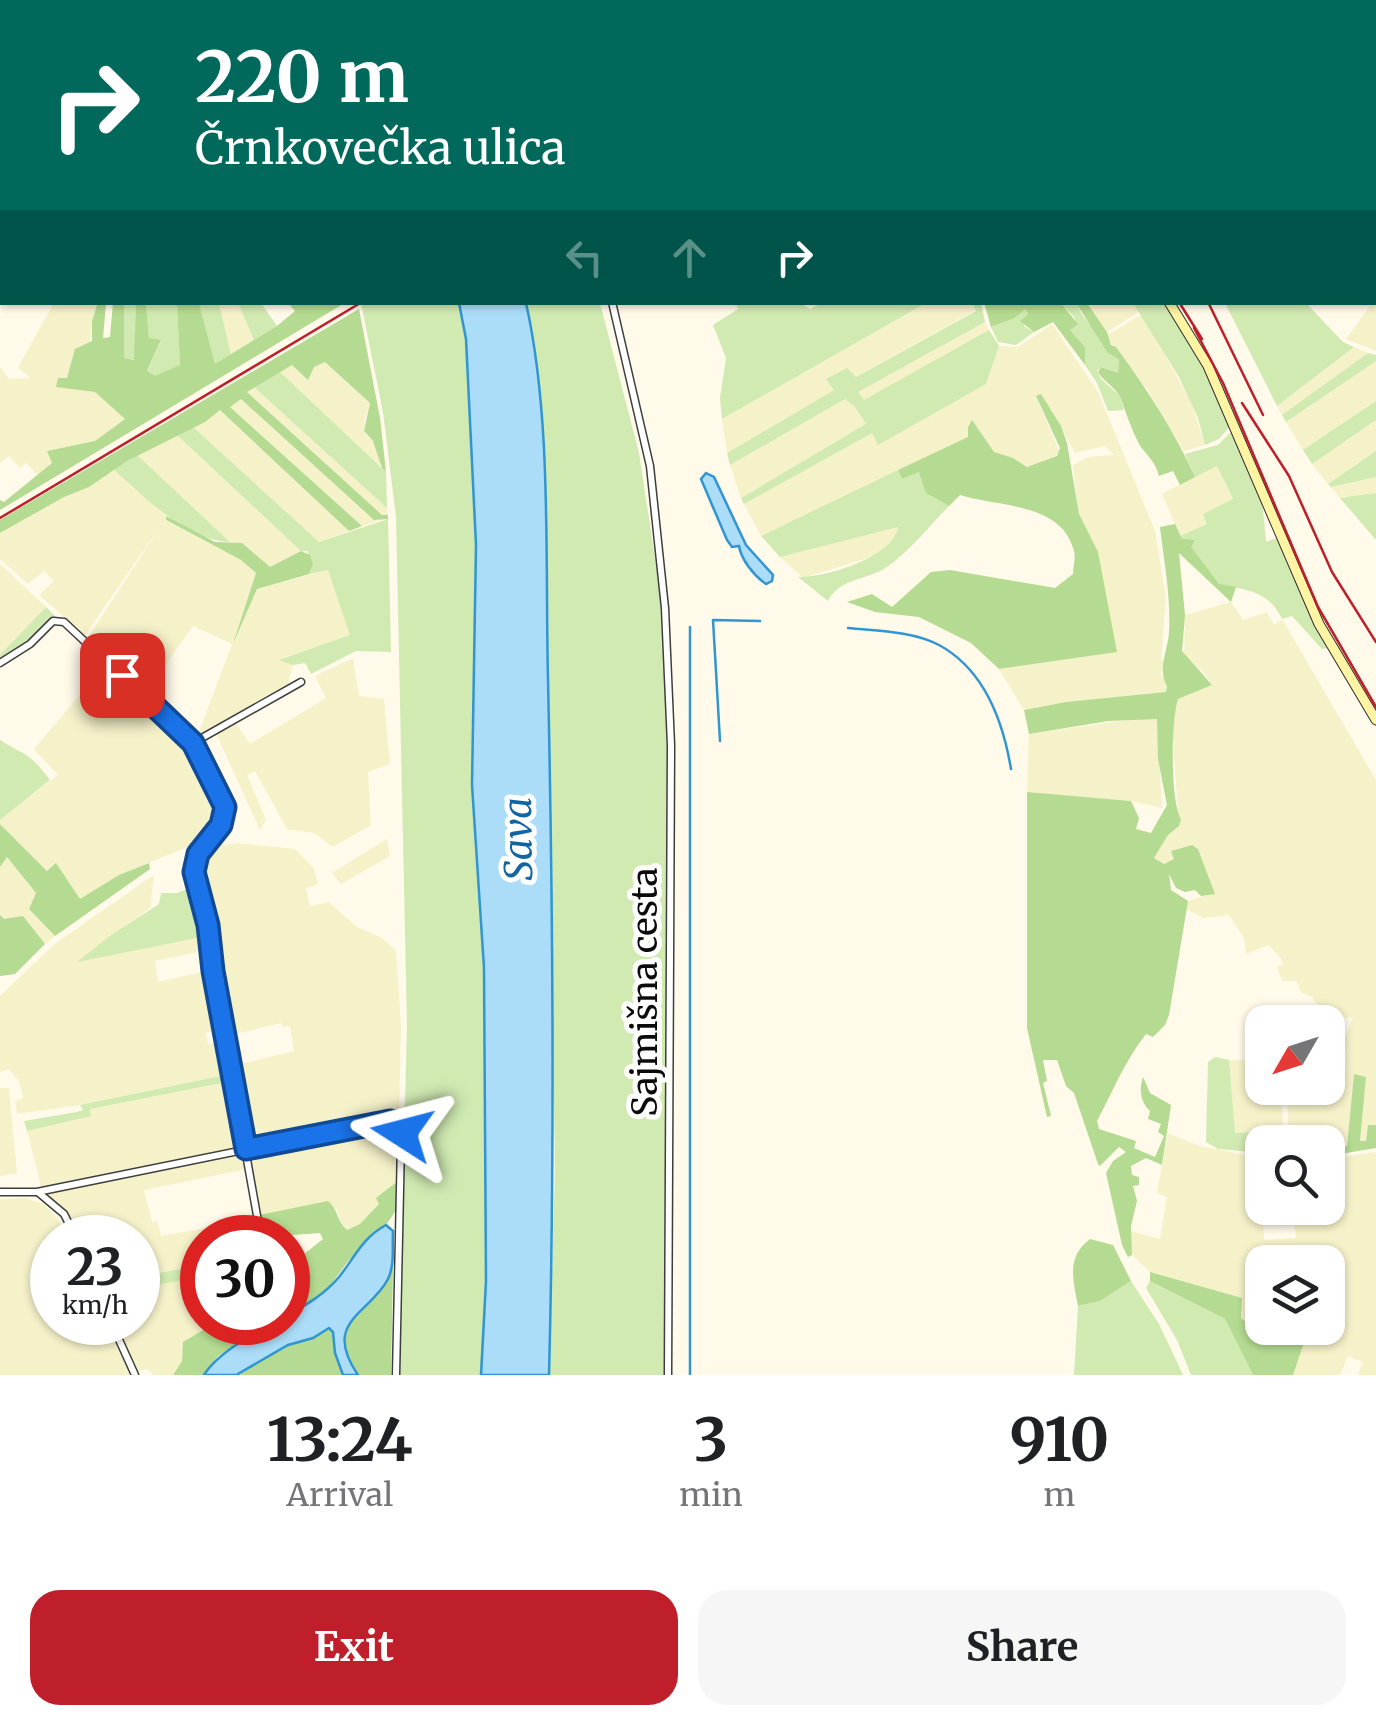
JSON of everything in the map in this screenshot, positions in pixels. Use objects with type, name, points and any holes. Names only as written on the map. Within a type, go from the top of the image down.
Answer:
[{"type":"main road","points":[[1172,305],[1216,382],[1318,624],[1376,720]]},
{"type":"street","name":"Sajmišna cesta","points":[[613,305],[650,466],[666,608],[671,745],[668,1375]]},
{"type":"street","points":[[0,663],[30,644],[53,621],[64,622],[193,743],[225,807],[221,825],[198,854],[194,872],[208,925],[257,1215]]},
{"type":"street","points":[[193,743],[301,682]]},
{"type":"street","points":[[0,1192],[37,1192],[390,1121],[398,1123],[401,1129],[396,1375]]},
{"type":"street","points":[[37,1192],[64,1215]]},
{"type":"street","points":[[121,1345],[134,1375]]},
{"type":"shaded area","points":[[53,305],[97,305],[85,390],[95,392],[126,418],[95,441],[47,451],[52,463],[38,475],[26,463],[20,468],[9,456],[0,463],[0,367],[9,379],[30,378],[18,367]]},
{"type":"shaded area","points":[[219,305],[239,305],[254,340],[231,355]]},
{"type":"shaded area","points":[[922,305],[973,305],[976,310],[855,377],[827,380],[834,390],[727,453],[722,419]]},
{"type":"shaded area","points":[[1088,305],[1134,305],[1139,312],[1107,332]]},
{"type":"shaded area","points":[[1371,305],[1376,305],[1376,351],[1346,339]]},
{"type":"shaded area","points":[[1142,314],[1191,402],[1205,445],[1184,451],[1147,389],[1106,336]]},
{"type":"shaded area","points":[[985,322],[989,330],[890,387],[863,400],[858,392]]},
{"type":"shaded area","points":[[1052,324],[1098,392],[1155,531],[1166,598],[1161,660],[1165,661],[1161,674],[1167,686],[1166,692],[1024,710],[999,669],[1116,652],[1078,510],[1073,465],[1088,457],[1114,455],[1105,446],[1075,453],[1051,409],[1036,397],[1060,453],[1032,468],[994,452],[969,423],[969,437],[761,536],[744,504],[872,432],[878,444],[986,384],[999,346],[1018,347]]},
{"type":"shaded area","points":[[1354,347],[1368,353],[1282,415],[1277,406]]},
{"type":"shaded area","points":[[1376,361],[1376,401],[1303,450],[1286,422]]},
{"type":"shaded area","points":[[325,362],[370,403],[365,434],[376,445],[381,467],[280,372],[292,365],[314,367]]},
{"type":"shaded area","points":[[254,387],[387,508],[388,515],[382,515],[247,392]]},
{"type":"shaded area","points":[[241,399],[378,521],[362,526],[229,406]]},
{"type":"shaded area","points":[[845,399],[866,425],[741,498],[730,465]]},
{"type":"shaded area","points":[[220,410],[349,531],[319,542],[192,426]]},
{"type":"shaded area","points":[[1376,420],[1376,451],[1328,484],[1312,464]]},
{"type":"shaded area","points":[[177,435],[301,551],[270,567],[242,544],[230,542],[137,455]]},
{"type":"shaded area","points":[[1217,465],[1233,500],[1204,514],[1207,524],[1180,536],[1162,494]]},
{"type":"shaded area","points":[[113,469],[166,516],[166,521],[241,560],[256,573],[234,643],[257,589],[328,569],[351,635],[281,659],[293,665],[287,687],[196,740],[232,644],[193,626],[145,694],[87,639],[165,520],[85,635],[39,595],[54,581],[44,571],[28,584],[0,559],[0,533]]},
{"type":"shaded area","points":[[1376,477],[1376,493],[1340,498],[1331,487]]},
{"type":"shaded area","points":[[898,526],[895,540],[877,555],[803,578],[780,557]]},
{"type":"shaded area","points":[[0,564],[46,607],[0,655]]},
{"type":"shaded area","points":[[1231,602],[1243,620],[1267,612],[1274,625],[1282,619],[1376,780],[1376,1125],[1368,1125],[1366,1141],[1360,1142],[1366,1077],[1354,1074],[1347,1147],[1345,1125],[1288,1125],[1288,1105],[1345,1105],[1345,1037],[1353,1018],[1345,1017],[1345,1005],[1318,1005],[1302,993],[1296,981],[1282,981],[1277,967],[1283,965],[1280,957],[1268,945],[1246,954],[1244,938],[1229,915],[1204,918],[1186,909],[1188,901],[1214,893],[1198,849],[1192,845],[1172,851],[1175,859],[1163,864],[1154,858],[1168,835],[1179,826],[1172,725],[1176,703],[1212,685],[1184,656],[1185,615]]},
{"type":"shaded area","points":[[353,658],[359,696],[384,699],[390,764],[368,772],[371,825],[333,847],[314,833],[287,829],[255,771],[247,775],[266,820],[260,830],[216,733],[235,722],[250,744],[326,698],[315,676]]},
{"type":"shaded area","points":[[106,664],[190,743],[219,804],[217,819],[195,844],[119,875],[80,900],[56,864],[48,871],[0,820],[58,775],[34,749]]},
{"type":"shaded area","points":[[1157,719],[1162,808],[1131,801],[1027,792],[1029,734]]},
{"type":"shaded area","points":[[387,839],[390,856],[341,884],[332,873]]},
{"type":"shaded area","points":[[237,843],[295,849],[313,867],[318,884],[306,888],[310,906],[329,902],[357,927],[382,938],[396,951],[401,1026],[396,1119],[252,1146],[246,1143],[232,1066],[294,1051],[290,1026],[283,1027],[281,1023],[227,1036],[214,941],[196,868],[206,848]]},
{"type":"shaded area","points":[[6,856],[36,893],[29,909],[55,936],[45,944],[23,917],[3,919],[0,915],[0,867]]},
{"type":"shaded area","points":[[154,875],[150,908],[79,961],[207,936],[207,950],[155,961],[158,982],[210,970],[222,1028],[206,1033],[208,1044],[223,1041],[230,1074],[17,1114],[15,1101],[23,1098],[19,1081],[9,1069],[0,1072],[0,996],[56,943]]},
{"type":"shaded area","points":[[1229,1060],[1245,1060],[1245,1105],[1282,1105],[1283,1125],[1245,1125],[1245,1133],[1235,1134]]},
{"type":"shaded area","points":[[232,1081],[240,1146],[42,1190],[27,1131],[91,1115],[90,1109]]},
{"type":"shaded area","points":[[0,1088],[9,1088],[17,1173],[0,1176]]},
{"type":"shaded area","points":[[389,1124],[399,1130],[398,1181],[377,1198],[379,1204],[360,1224],[347,1230],[328,1202],[259,1215],[250,1151]]},
{"type":"shaded area","points":[[1168,1133],[1199,1146],[1245,1155],[1245,1225],[1263,1225],[1264,1240],[1296,1238],[1295,1225],[1345,1225],[1345,1157],[1376,1152],[1376,1375],[1358,1375],[1363,1362],[1348,1356],[1340,1375],[1293,1375],[1303,1345],[1345,1345],[1345,1245],[1245,1245],[1245,1321],[1241,1318],[1241,1298],[1150,1272],[1132,1255],[1131,1231],[1160,1239],[1167,1197],[1157,1193]]},
{"type":"shaded area","points":[[243,1151],[247,1169],[144,1190],[150,1215],[64,1215],[45,1195]]},
{"type":"shaded area","points":[[25,1198],[41,1203],[54,1215],[30,1215],[30,1345],[116,1345],[130,1375],[0,1375],[0,1199]]},
{"type":"shaded area","points":[[160,1232],[161,1236],[180,1233],[180,1269],[160,1273]]},
{"type":"shaded area","points":[[180,1281],[182,1361],[173,1375],[153,1375],[147,1369],[137,1371],[124,1345],[160,1345],[160,1284]]},
{"type":"green space","points":[[97,305],[106,305],[103,338],[110,337],[113,305],[124,305],[124,358],[134,360],[136,305],[146,305],[149,338],[161,340],[147,371],[155,376],[180,365],[177,305],[200,305],[215,364],[277,326],[295,311],[290,305],[341,305],[0,510],[0,500],[4,502],[52,463],[47,451],[95,441],[125,419],[95,392],[56,387],[58,378],[67,378],[75,349],[92,341]]},
{"type":"green space","points":[[124,305],[136,305],[135,360],[124,358]]},
{"type":"green space","points":[[146,305],[177,305],[180,366],[155,377],[147,372],[161,341],[149,339]]},
{"type":"green space","points":[[200,305],[219,305],[231,355],[215,365]]},
{"type":"green space","points":[[239,305],[262,305],[277,326],[254,340]]},
{"type":"green space","points":[[361,305],[459,305],[466,339],[476,545],[472,785],[484,968],[486,1281],[481,1375],[398,1375],[407,1025],[396,517],[383,412]]},
{"type":"green space","points":[[526,305],[601,305],[639,453],[662,604],[668,743],[664,1375],[549,1375],[555,1169],[545,502],[533,334]]},
{"type":"green space","points":[[737,305],[803,305],[810,309],[817,305],[922,305],[722,419],[720,398],[726,358],[713,325],[738,309]]},
{"type":"green space","points":[[973,305],[981,305],[985,322],[858,392],[864,400],[989,330],[999,346],[986,384],[878,445],[872,433],[744,504],[741,498],[866,424],[845,399],[730,465],[727,453],[834,390],[826,379],[847,368],[856,377],[976,311]]},
{"type":"green space","points":[[985,305],[1063,305],[1078,324],[1070,330],[1085,347],[1085,365],[1053,322],[1034,332],[1020,321],[1028,314],[1025,309],[1015,318],[991,327]]},
{"type":"green space","points":[[1063,305],[1077,305],[1119,359],[1118,373],[1102,367],[1097,370],[1119,395],[1124,410],[1108,411],[1085,365],[1085,347],[1070,330],[1075,318]]},
{"type":"green space","points":[[1077,305],[1088,305],[1107,332],[1111,345],[1159,410],[1195,477],[1180,485],[1173,471],[1159,476],[1138,442],[1118,394],[1098,372],[1101,367],[1118,373],[1119,359],[1108,353]]},
{"type":"green space","points":[[1134,305],[1165,305],[1174,318],[1230,426],[1219,439],[1205,445],[1198,418],[1179,377]]},
{"type":"green space","points":[[1226,305],[1308,305],[1343,342],[1354,347],[1277,406]]},
{"type":"green space","points":[[1025,308],[1028,313],[1024,326],[1034,332],[1016,345],[998,342],[991,327],[1015,318]]},
{"type":"green space","points":[[359,309],[386,472],[373,441],[364,431],[370,403],[325,362],[314,367],[308,380],[292,365],[247,392],[388,519],[374,520],[241,399],[230,407],[362,526],[349,531],[220,410],[205,422],[127,461],[89,487],[0,533],[0,520]]},
{"type":"green space","points":[[1368,353],[1376,355],[1376,361],[1286,422],[1282,415]]},
{"type":"green space","points":[[280,372],[386,472],[387,508],[254,387]]},
{"type":"green space","points":[[1041,394],[1067,443],[1079,514],[1098,552],[1117,652],[999,669],[971,643],[919,617],[875,612],[847,602],[872,594],[892,607],[931,572],[950,570],[1055,588],[1073,574],[1075,553],[1056,523],[1026,509],[960,495],[949,506],[926,493],[919,472],[902,479],[898,470],[968,437],[972,420],[994,452],[1027,467],[1057,456],[1060,448],[1036,396]]},
{"type":"green space","points":[[1376,401],[1376,420],[1312,464],[1303,450]]},
{"type":"green space","points":[[192,426],[319,542],[388,519],[391,652],[356,651],[311,674],[305,663],[293,665],[279,660],[350,635],[328,570],[309,574],[313,565],[307,551],[301,551],[177,435]]},
{"type":"green space","points":[[1232,431],[1262,500],[1266,542],[1277,538],[1327,648],[1322,649],[1292,616],[1282,619],[1264,597],[1219,584],[1180,536],[1207,524],[1203,514],[1233,499],[1217,466],[1195,477],[1185,454],[1218,445]]},
{"type":"green space","points":[[1376,451],[1376,477],[1331,487],[1328,484]]},
{"type":"green space","points":[[137,455],[230,542],[197,534],[182,525],[113,469]]},
{"type":"green space","points":[[898,470],[902,479],[919,472],[931,496],[949,506],[895,561],[839,588],[828,601],[798,577],[857,564],[884,548],[898,527],[780,557],[761,536]]},
{"type":"green space","points":[[1376,493],[1376,540],[1340,498]]},
{"type":"green space","points":[[166,516],[215,542],[242,543],[270,567],[301,551],[310,555],[313,565],[309,574],[257,589],[233,644],[256,573],[241,560],[166,520]]},
{"type":"green space","points":[[1175,524],[1182,539],[1195,540],[1191,547],[1219,584],[1236,587],[1231,602],[1179,553],[1185,615],[1182,651],[1212,685],[1178,699],[1173,760],[1181,819],[1154,858],[1164,864],[1174,859],[1171,851],[1192,845],[1198,849],[1215,894],[1185,892],[1176,888],[1169,874],[1171,890],[1188,901],[1169,1015],[1153,1037],[1146,1034],[1138,1045],[1097,1121],[1099,1129],[1136,1141],[1134,1148],[1155,1157],[1164,1136],[1158,1132],[1161,1124],[1148,1119],[1150,1111],[1141,1095],[1143,1077],[1150,1093],[1171,1105],[1162,1165],[1146,1158],[1131,1166],[1132,1175],[1139,1177],[1139,1185],[1133,1186],[1137,1201],[1131,1226],[1132,1255],[1128,1257],[1106,1173],[1113,1161],[1126,1152],[1119,1147],[1098,1164],[1074,1093],[1066,1086],[1057,1060],[1043,1060],[1047,1081],[1043,1083],[1051,1116],[1047,1117],[1027,1028],[1027,792],[1131,801],[1139,818],[1136,829],[1151,833],[1167,805],[1158,759],[1157,719],[1108,721],[1029,734],[1024,710],[1166,692],[1163,667],[1169,606],[1160,527]]},
{"type":"green space","points":[[46,607],[56,617],[22,648],[0,659],[0,655]]},
{"type":"green space","points":[[0,740],[32,759],[50,780],[0,820]]},
{"type":"green space","points":[[0,824],[47,871],[56,863],[80,899],[119,875],[149,863],[150,869],[55,936],[29,909],[36,893],[7,857],[0,867]]},
{"type":"green space","points":[[196,886],[207,936],[77,962],[159,904],[161,893],[177,893]]},
{"type":"green space","points":[[0,915],[4,919],[23,916],[45,944],[15,974],[0,976]]},
{"type":"green space","points":[[1215,1057],[1229,1060],[1235,1133],[1245,1132],[1245,1151],[1218,1149],[1206,1142],[1208,1062]]},
{"type":"green space","points":[[230,1074],[232,1081],[90,1109],[91,1116],[27,1131],[24,1121],[77,1112],[83,1110],[80,1105]]},
{"type":"green space","points":[[1354,1074],[1366,1077],[1360,1141],[1366,1141],[1368,1125],[1376,1125],[1376,1148],[1345,1153]]},
{"type":"green space","points":[[398,1181],[397,1209],[386,1225],[349,1260],[326,1291],[310,1301],[310,1249],[323,1239],[320,1233],[310,1234],[310,1215],[259,1215],[328,1201],[347,1230],[360,1224],[379,1204],[376,1198]]},
{"type":"green space","points":[[1090,1239],[1113,1245],[1131,1281],[1100,1301],[1078,1306],[1074,1261]]},
{"type":"green space","points":[[393,1267],[391,1375],[358,1375],[348,1356],[349,1327],[386,1282]]},
{"type":"green space","points":[[180,1269],[180,1281],[160,1284],[160,1273]]},
{"type":"green space","points":[[1150,1272],[1242,1298],[1245,1345],[1303,1345],[1293,1375],[1253,1375],[1225,1319],[1150,1281]]},
{"type":"green space","points":[[1131,1281],[1159,1324],[1183,1375],[1074,1375],[1078,1306],[1100,1301]]},
{"type":"green space","points":[[1150,1281],[1225,1319],[1253,1375],[1191,1375],[1177,1340],[1146,1288]]},
{"type":"green space","points":[[329,1328],[333,1332],[343,1375],[236,1375],[288,1345],[310,1345],[313,1338]]},
{"type":"green space","points":[[183,1345],[236,1345],[218,1356],[204,1375],[173,1375],[182,1361]]},
{"type":"water","name":"Sava","points":[[459,305],[526,305],[544,442],[552,940],[549,1375],[481,1375],[486,1281],[484,968],[472,785],[476,545],[466,339]]},
{"type":"water","points":[[706,473],[714,477],[746,545],[773,575],[772,581],[766,584],[761,580],[745,561],[739,546],[732,547],[727,540],[701,479]]},
{"type":"water","points":[[386,1225],[393,1231],[390,1274],[346,1330],[348,1357],[358,1375],[343,1375],[333,1332],[329,1328],[310,1339],[310,1302],[328,1289]]},
{"type":"water","points":[[237,1345],[288,1345],[236,1375],[204,1375]]},
{"type":"waterway","points":[[720,741],[713,620],[760,621]]},
{"type":"waterway","points":[[690,627],[690,1375]]},
{"type":"waterway","points":[[848,628],[917,637],[939,645],[969,668],[997,715],[1011,769]]},
{"type":"railway","points":[[0,518],[357,305]]},
{"type":"railway","points":[[1181,305],[1202,339]]},
{"type":"railway","points":[[1209,305],[1263,415]]},
{"type":"railway","points":[[1194,328],[1223,383],[1318,607],[1376,707]]},
{"type":"railway","points":[[1242,403],[1289,476],[1332,572],[1376,642]]},
{"type":"route","points":[[122,675],[193,743],[225,807],[221,825],[198,854],[194,872],[208,925],[246,1149],[390,1121],[398,1123],[402,1133]]}]
